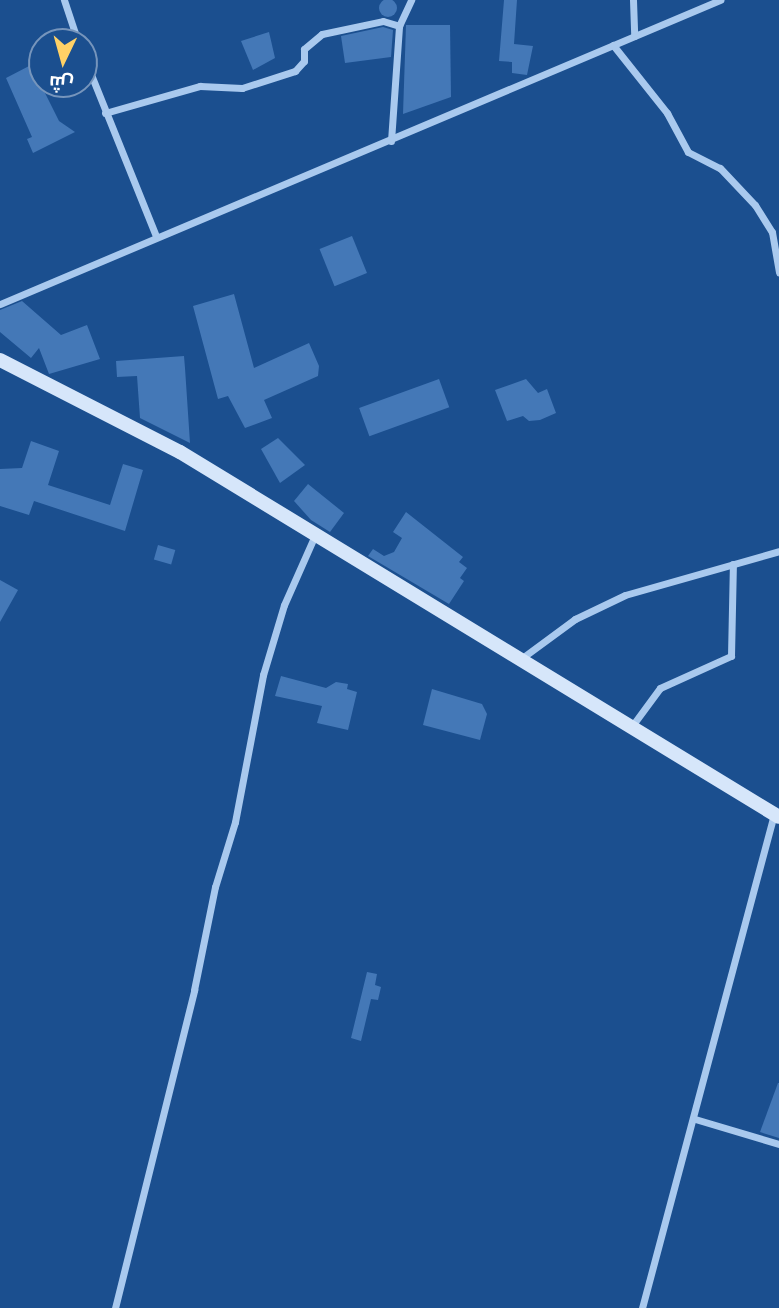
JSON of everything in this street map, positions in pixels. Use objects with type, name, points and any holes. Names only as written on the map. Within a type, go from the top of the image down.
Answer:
[{"type":"street","points":[[64,0],[73,28]]},
{"type":"street","points":[[391,141],[399,26],[411,0]]},
{"type":"street","points":[[633,0],[634,36]]},
{"type":"street","points":[[0,304],[720,0]]},
{"type":"street","points":[[105,113],[200,86],[242,88],[295,71],[304,61],[304,49],[322,34],[383,21],[399,26]]},
{"type":"street","points":[[613,45],[667,113],[688,152],[720,168],[755,205],[772,232],[779,272]]},
{"type":"street","points":[[98,94],[156,236]]},
{"type":"street","points":[[0,360],[133,425],[522,658],[777,815],[642,1308]]},
{"type":"street","points":[[115,1308],[194,990],[215,887],[235,822],[263,675],[284,606],[316,534]]},
{"type":"street","points":[[522,658],[575,619],[625,595],[779,551]]},
{"type":"street","points":[[632,726],[660,688],[731,656],[733,564]]},
{"type":"street","points":[[695,1119],[779,1144]]},
{"type":"building","points":[[388,-1],[394,2],[397,8],[394,14],[388,17],[382,14],[379,8],[382,2]]},
{"type":"building","points":[[504,0],[517,0],[514,44],[533,46],[527,75],[512,73],[512,62],[499,61]]},
{"type":"building","points":[[406,25],[450,25],[451,97],[403,114]]},
{"type":"building","points":[[383,27],[393,30],[391,57],[345,63],[341,36]]},
{"type":"building","points":[[269,32],[275,58],[253,70],[241,41]]},
{"type":"building","points":[[28,67],[28,98],[48,98],[59,121],[75,132],[33,153],[27,139],[32,137],[6,78]]},
{"type":"building","points":[[352,236],[367,273],[335,286],[320,249]]},
{"type":"building","points":[[234,294],[254,368],[309,343],[319,366],[318,376],[264,400],[272,418],[245,428],[228,396],[218,399],[193,306]]},
{"type":"building","points":[[22,301],[61,335],[87,325],[100,359],[49,374],[39,348],[31,358],[0,332],[0,310]]},
{"type":"building","points":[[184,356],[190,443],[140,418],[137,376],[117,377],[116,361]]},
{"type":"building","points":[[439,379],[449,407],[369,436],[359,408]]},
{"type":"building","points":[[526,379],[538,393],[547,389],[556,413],[540,420],[529,421],[523,416],[507,421],[495,390]]},
{"type":"building","points":[[278,438],[305,465],[280,483],[261,449]]},
{"type":"building","points":[[31,441],[59,451],[48,485],[110,505],[123,464],[143,470],[125,531],[34,501],[29,515],[0,506],[0,469],[22,468]]},
{"type":"building","points":[[308,484],[344,513],[330,532],[311,520],[294,501]]},
{"type":"building","points":[[406,512],[463,557],[459,562],[467,568],[460,578],[464,581],[449,604],[368,556],[373,549],[384,556],[394,552],[402,538],[393,532]]},
{"type":"building","points":[[158,545],[175,550],[171,564],[154,559]]},
{"type":"building","points":[[0,580],[18,590],[0,622]]},
{"type":"building","points":[[281,676],[326,688],[336,682],[348,684],[347,689],[357,692],[348,730],[317,723],[322,706],[275,696]]},
{"type":"building","points":[[432,689],[482,704],[487,714],[480,740],[423,725]]},
{"type":"building","points":[[367,972],[377,974],[375,985],[381,987],[378,1000],[371,999],[361,1041],[351,1038]]},
{"type":"building","points":[[779,1083],[779,1138],[760,1132]]}]
